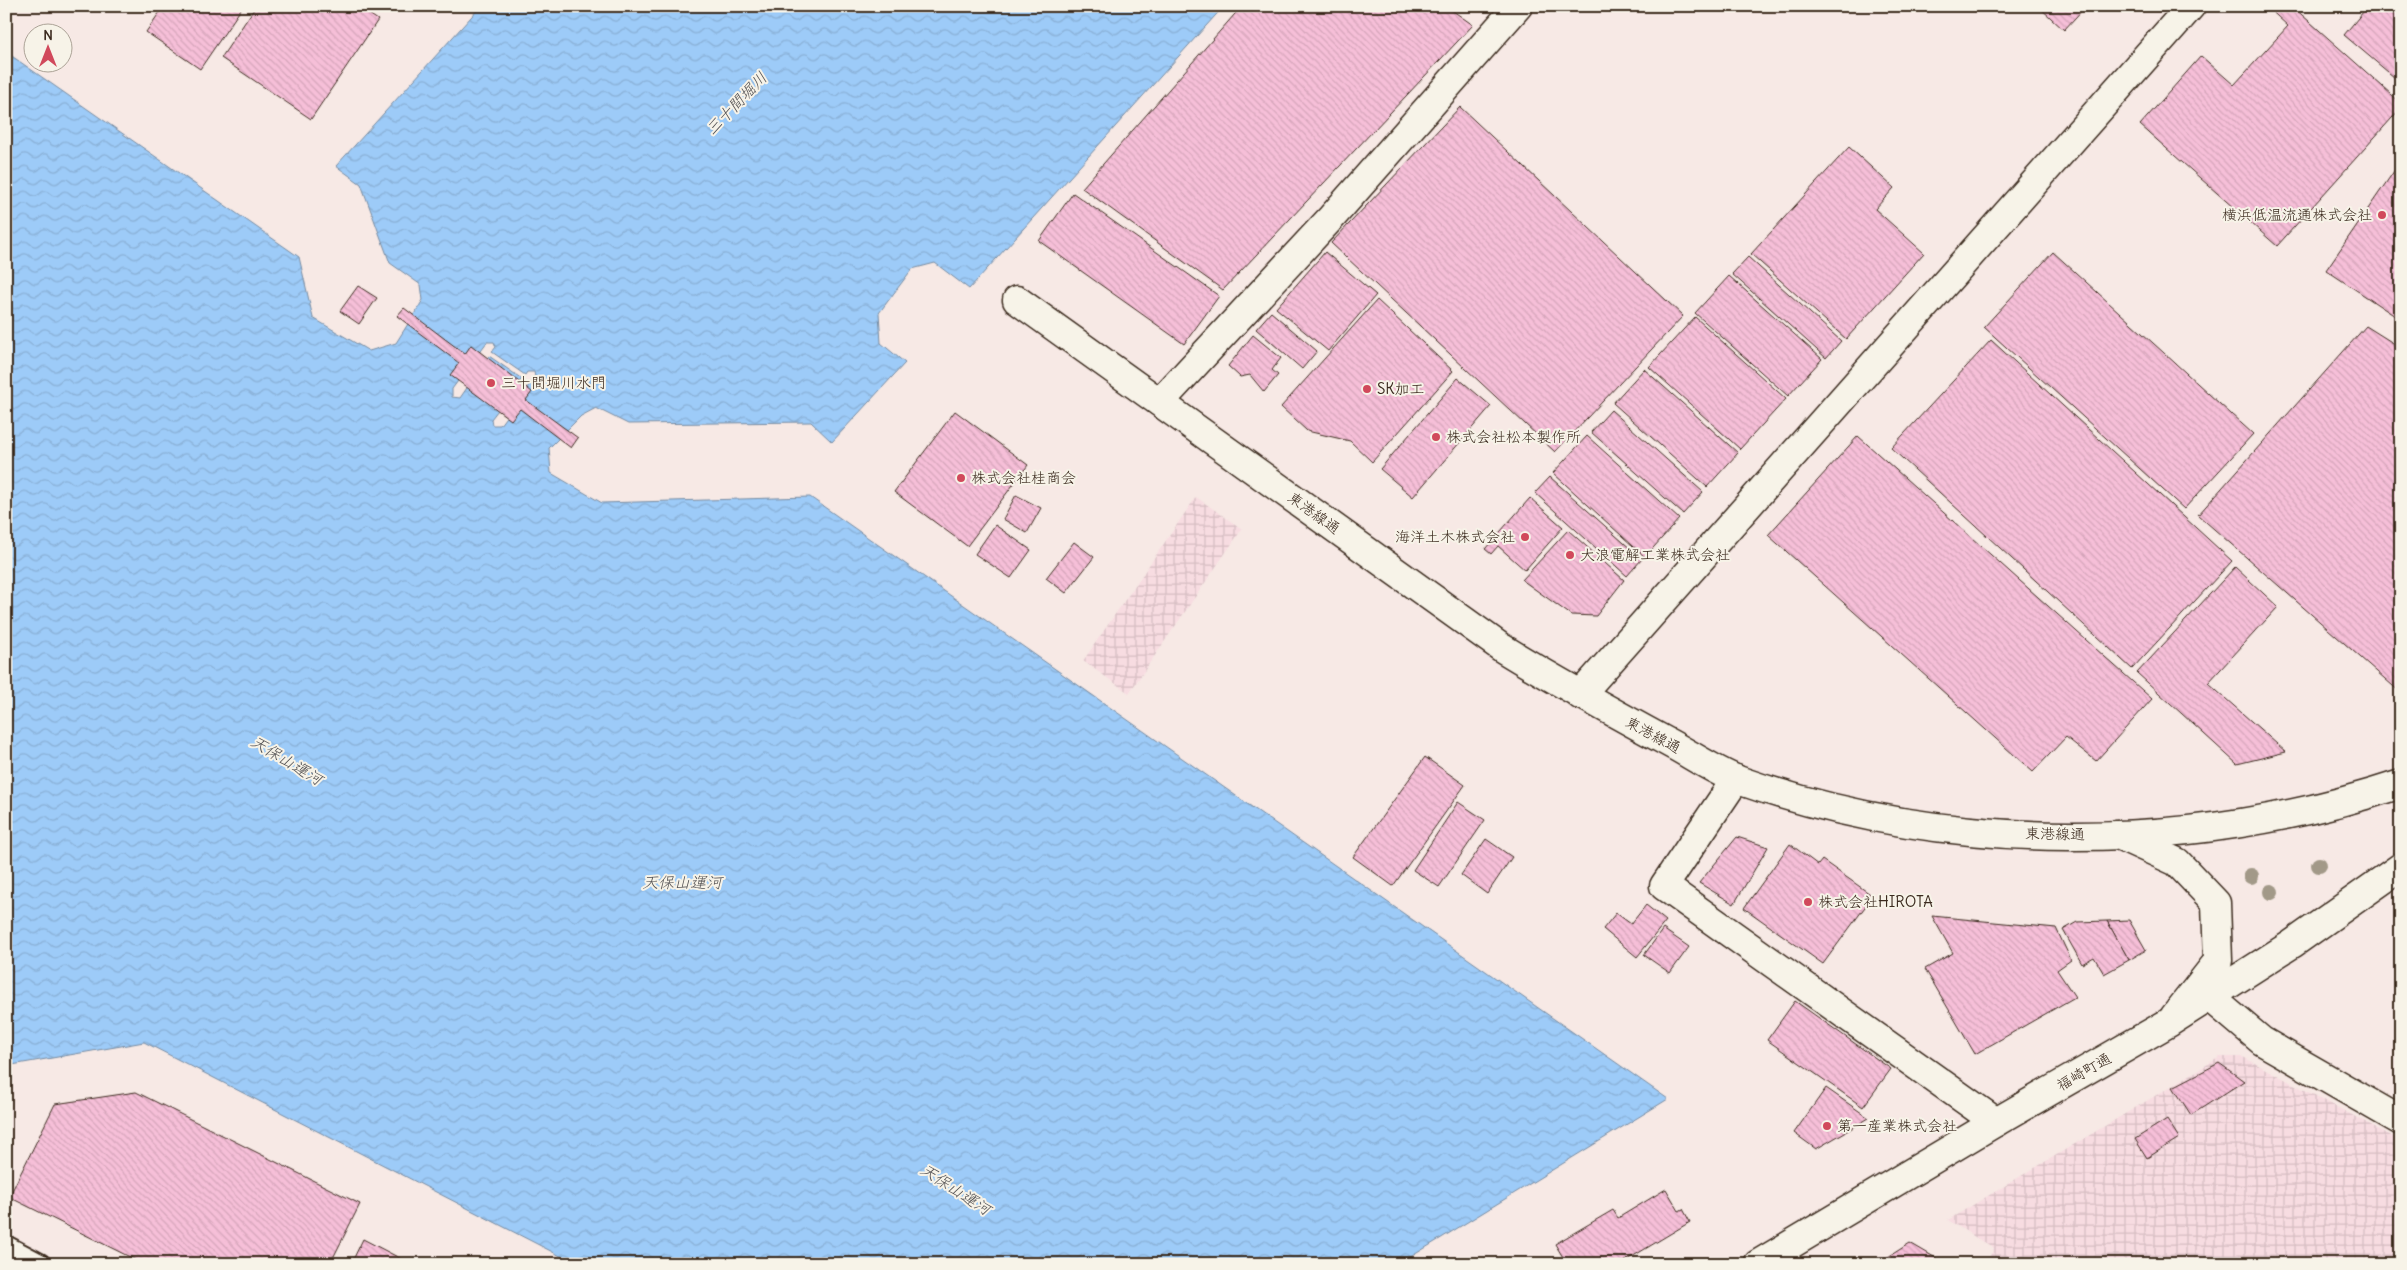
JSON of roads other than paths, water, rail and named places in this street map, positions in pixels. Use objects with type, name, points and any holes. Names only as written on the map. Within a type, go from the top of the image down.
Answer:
[{"type":"street","points":[[1160,402],[1331,218],[1518,6]]},
{"type":"street","points":[[1580,695],[2191,6]]},
{"type":"street","name":"東港線通","points":[[1017,300],[1502,648],[1580,695],[1736,779],[1859,815],[1957,830],[2118,835],[2190,831],[2361,797],[2401,784]]},
{"type":"street","points":[[1736,779],[1664,886],[1996,1122]]},
{"type":"street","points":[[2118,835],[2177,862],[2216,903],[2218,961],[2170,1022]]},
{"type":"street","name":"福崎町通","points":[[1758,1264],[1996,1122],[2170,1022],[2292,944],[2401,867]]},
{"type":"street","points":[[2210,996],[2262,1041],[2401,1121]]},
{"type":"lane","points":[[6,1246],[40,1264]]},
{"type":"water","name":"天保山運河","points":[[481,6],[1224,6],[969,289],[935,263],[912,269],[879,313],[881,343],[905,363],[832,442],[811,422],[628,424],[596,408],[581,416],[549,448],[551,473],[602,503],[810,497],[1668,1099],[1399,1264],[576,1264],[144,1042],[6,1066],[6,52],[22,63],[22,72],[35,72],[299,257],[313,318],[369,351],[396,343],[423,300],[421,285],[390,263],[361,184],[336,166]],"holes":[[[487,342],[494,342],[496,347],[492,352],[525,375],[527,372],[534,372],[535,377],[500,425],[492,425],[491,419],[522,379],[489,356],[460,398],[452,397],[452,389]]]},
{"type":"place","name":"横浜低温流通株式会社","points":[[2382,215]]},
{"type":"place","name":"三十間堀川水門","points":[[491,383]]},
{"type":"place","name":"SK加工","points":[[1367,389]]},
{"type":"place","name":"株式会社松本製作所","points":[[1436,437]]},
{"type":"place","name":"株式会社桂商会","points":[[961,478]]},
{"type":"place","name":"海洋土木株式会社","points":[[1525,537]]},
{"type":"place","name":"大浪電解工業株式会社","points":[[1570,555]]},
{"type":"place","name":"株式会社HIROTA","points":[[1808,902]]},
{"type":"place","name":"第一産業株式会社","points":[[1827,1126]]},
{"type":"water label","name":"三十間堀川","points":[[736,103]]}]
